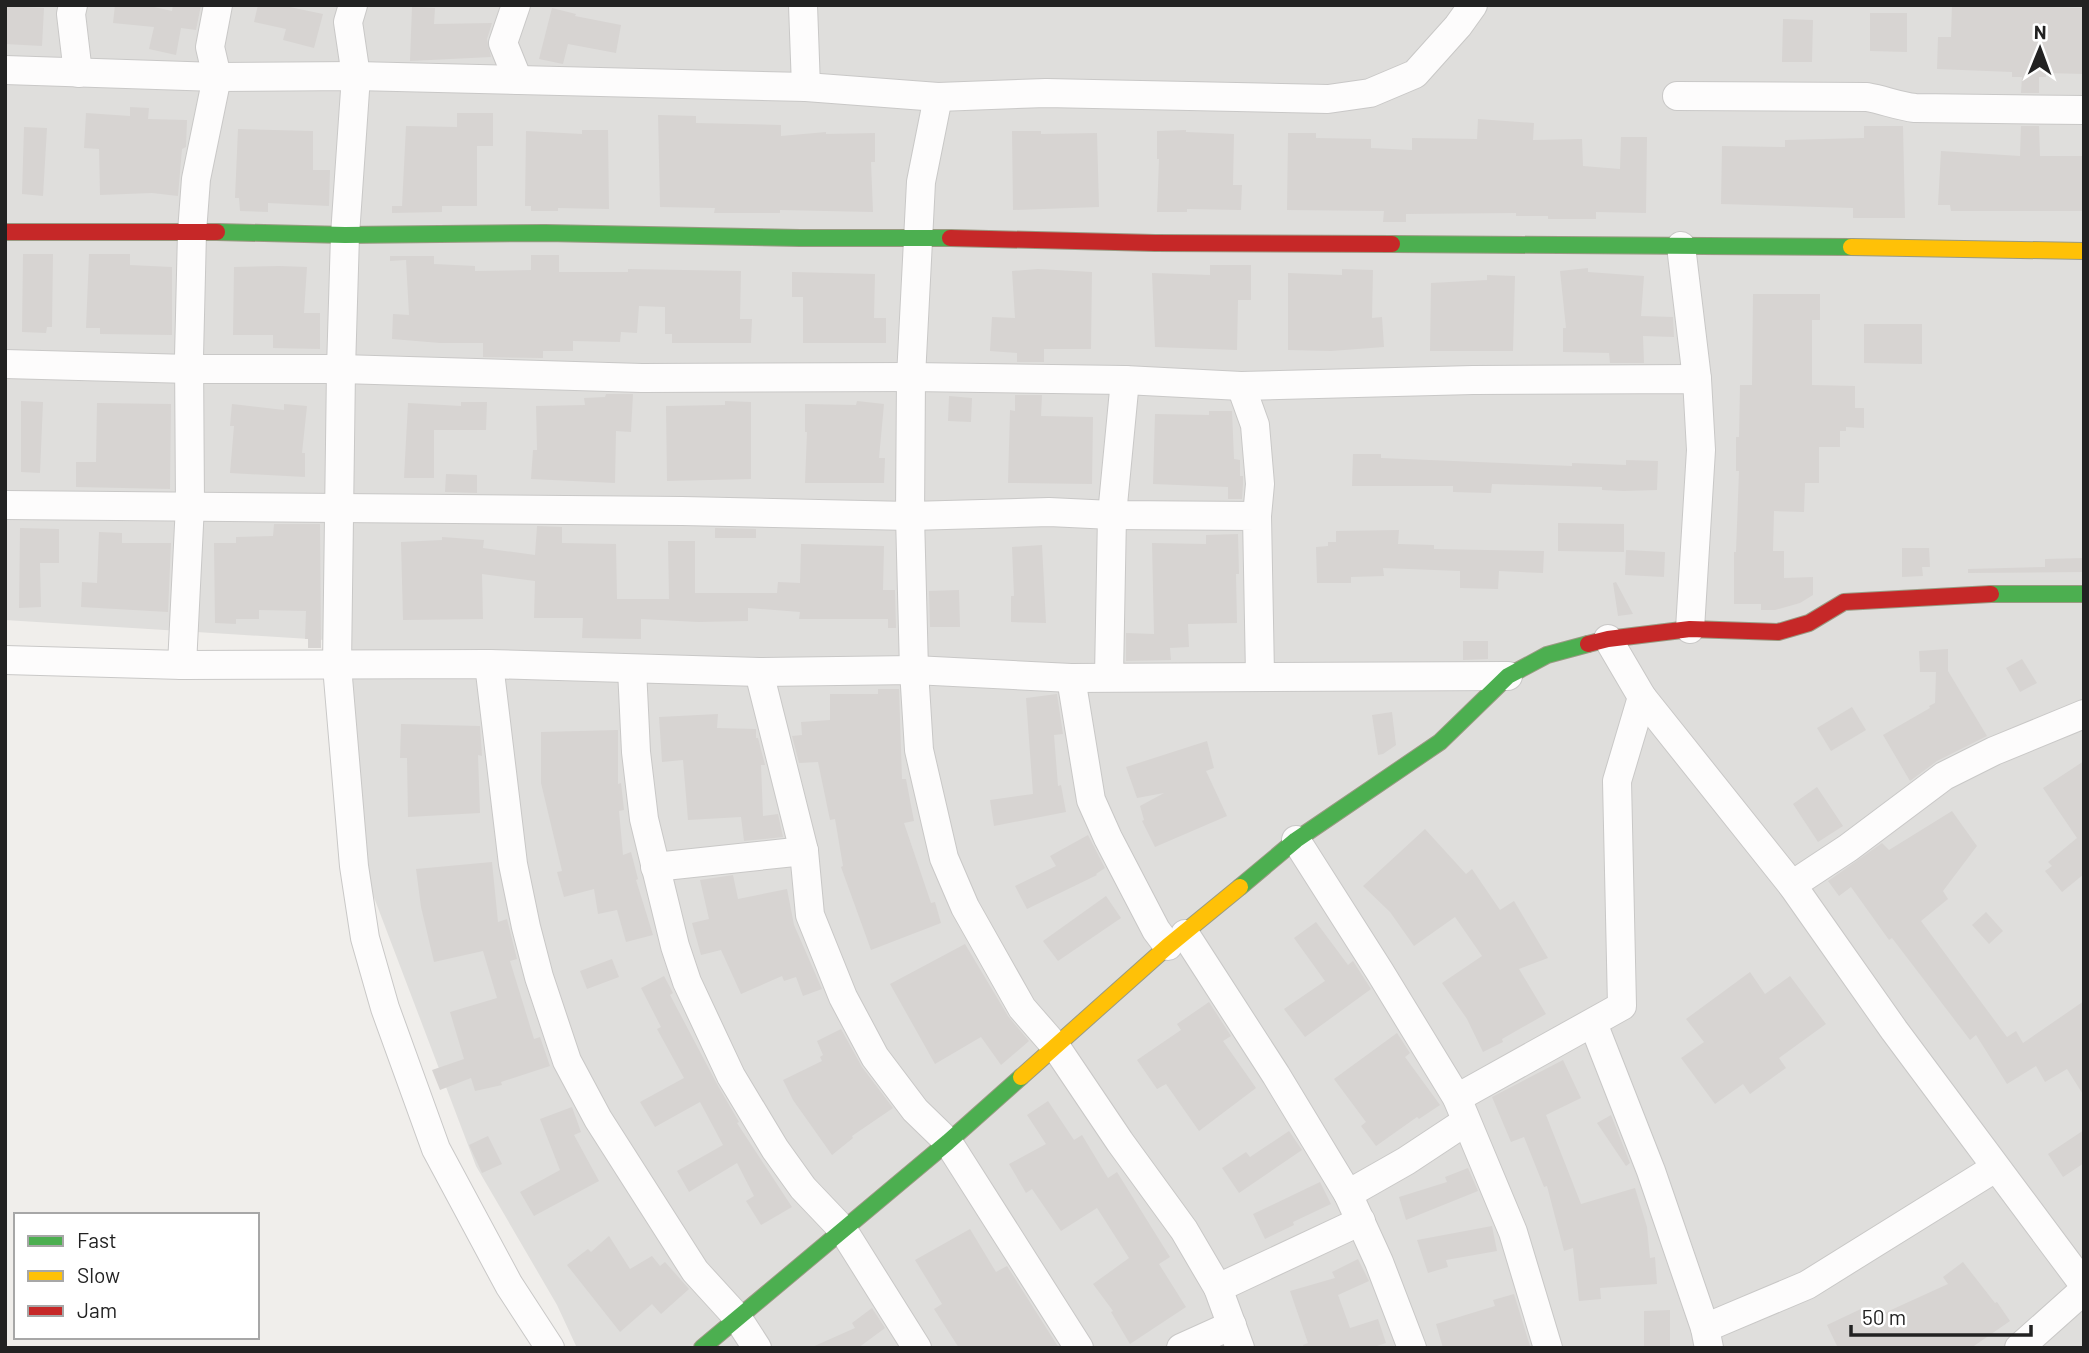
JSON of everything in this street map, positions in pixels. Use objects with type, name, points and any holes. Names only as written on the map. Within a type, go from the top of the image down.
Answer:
[{"type":"street","points":[[73,5],[71,14],[78,73]]},
{"type":"street","points":[[182,665],[190,505],[192,232],[196,179],[217,77],[210,47],[218,5]]},
{"type":"street","points":[[353,5],[348,22],[356,76],[345,235],[337,666],[354,866],[365,937],[385,1008],[436,1149],[509,1284],[551,1348]]},
{"type":"street","points":[[516,5],[503,43],[518,80]]},
{"type":"street","points":[[803,5],[806,87]]},
{"type":"street","points":[[5,70],[217,77],[356,76],[806,87],[938,96],[1046,93],[1328,99],[1370,93],[1415,74],[1462,12]]},
{"type":"street","points":[[938,96],[921,182],[911,377],[910,516],[919,750],[944,858],[965,907],[1022,1008],[1056,1047],[1184,1230],[1218,1288],[1236,1336],[1181,1348]]},
{"type":"street","points":[[1677,96],[1867,97],[1915,108],[2084,110]]},
{"type":"street","points":[[5,232],[345,235],[545,233],[1169,243],[2084,251]]},
{"type":"street","points":[[1681,246],[1697,379],[1702,450],[1690,629]]},
{"type":"street","points":[[5,364],[190,369],[341,369],[642,378],[911,377],[1125,380],[1241,386],[1473,380],[1697,379]]},
{"type":"street","points":[[1108,676],[1112,515],[1125,380]]},
{"type":"street","points":[[1241,386],[1255,425],[1260,484],[1257,516],[1260,676]]},
{"type":"street","points":[[5,505],[190,505],[910,516],[1049,512],[1257,516]]},
{"type":"street","points":[[702,1348],[948,1142],[1176,940],[1296,840],[1440,742],[1508,676],[1547,655],[1608,639],[1690,629],[1778,632],[1809,623],[1844,602],[2005,593],[2084,594]]},
{"type":"street","points":[[1608,639],[1642,697],[1792,885],[2084,1287],[2019,1348]]},
{"type":"street","points":[[5,660],[182,665],[489,664],[760,672],[914,670],[1071,678],[1508,676]]},
{"type":"street","points":[[489,664],[513,864],[539,977],[567,1061],[598,1119],[695,1271],[737,1317],[757,1348]]},
{"type":"street","points":[[632,669],[639,786],[644,819],[675,946],[687,982],[731,1076],[775,1149],[803,1188],[843,1230],[917,1348]]},
{"type":"street","points":[[760,672],[804,851],[810,915],[843,997],[875,1057],[915,1110],[948,1142],[1079,1348]]},
{"type":"street","points":[[1071,678],[1091,800],[1108,838],[1156,930],[1176,940],[1276,1075],[1348,1194],[1380,1262],[1412,1348]]},
{"type":"street","points":[[1348,1194],[1406,1161],[1461,1110],[1622,1006],[1617,781],[1642,697]]},
{"type":"street","points":[[1792,885],[1848,848],[1944,776],[1994,751],[2084,714]]},
{"type":"street","points":[[1296,840],[1380,972],[1461,1110],[1513,1232],[1548,1348]]},
{"type":"street","points":[[655,867],[804,851]]},
{"type":"street","points":[[1593,1023],[1651,1171],[1707,1338],[1807,1285],[1995,1168]]},
{"type":"street","points":[[1218,1288],[1360,1221]]},
{"type":"shaded area","points":[[5,5],[2084,5],[2084,1348],[577,1348],[557,1305],[476,1166],[367,879],[325,640],[5,620]]},
{"type":"building","points":[[115,5],[145,5],[172,11],[173,5],[201,5],[196,30],[181,28],[176,55],[149,49],[154,27],[113,23]]},
{"type":"building","points":[[258,5],[280,5],[323,14],[314,48],[283,40],[286,29],[254,22]]},
{"type":"building","points":[[1952,5],[2048,5],[2084,8],[2084,74],[2046,73],[2046,77],[2039,77],[2039,93],[2021,93],[2022,77],[2012,77],[2012,72],[1937,69],[1938,37],[1951,37]]},
{"type":"building","points":[[5,6],[44,8],[42,46],[5,44]]},
{"type":"building","points":[[412,7],[435,8],[434,24],[492,23],[487,39],[491,57],[410,61]]},
{"type":"building","points":[[552,8],[576,14],[575,16],[621,25],[616,53],[568,44],[563,64],[539,59]]},
{"type":"building","points":[[1870,13],[1907,13],[1907,52],[1870,51]]},
{"type":"building","points":[[1783,19],[1813,20],[1812,62],[1782,62]]},
{"type":"building","points":[[130,107],[149,108],[148,119],[187,120],[186,147],[182,149],[178,196],[152,193],[100,195],[99,149],[84,148],[86,113],[130,116]]},
{"type":"building","points":[[457,113],[493,113],[493,146],[477,146],[477,206],[442,206],[442,212],[392,213],[392,206],[402,206],[406,126],[457,127]]},
{"type":"building","points":[[658,115],[696,116],[696,123],[781,125],[781,136],[826,132],[875,133],[875,162],[871,162],[873,212],[780,210],[780,213],[714,213],[715,208],[660,207]]},
{"type":"building","points":[[1478,119],[1534,123],[1533,140],[1582,139],[1583,166],[1620,169],[1621,137],[1647,137],[1646,213],[1596,212],[1596,219],[1548,219],[1548,216],[1516,216],[1516,213],[1406,214],[1406,222],[1383,222],[1384,211],[1287,210],[1288,133],[1316,133],[1316,138],[1371,139],[1371,148],[1412,150],[1412,138],[1477,139]]},
{"type":"building","points":[[1864,126],[1903,126],[1905,218],[1853,218],[1853,208],[1721,204],[1722,146],[1785,147],[1785,140],[1864,138]]},
{"type":"building","points":[[2021,126],[2039,126],[2040,156],[2084,156],[2084,211],[1951,211],[1950,205],[1938,205],[1941,151],[2020,156]]},
{"type":"building","points":[[24,127],[47,128],[43,196],[22,194]]},
{"type":"building","points":[[238,129],[313,131],[313,170],[330,170],[329,206],[268,203],[268,212],[240,211],[239,198],[235,198]]},
{"type":"building","points":[[582,130],[608,130],[609,209],[558,208],[558,211],[531,211],[531,206],[525,206],[526,131],[582,134]]},
{"type":"building","points":[[1186,130],[1234,134],[1233,185],[1242,185],[1241,210],[1187,209],[1187,212],[1157,212],[1157,131]]},
{"type":"building","points":[[1012,131],[1041,131],[1041,134],[1097,133],[1099,207],[1013,210]]},
{"type":"building","points":[[23,254],[53,254],[52,327],[47,327],[46,333],[22,332]]},
{"type":"building","points":[[89,254],[130,254],[130,265],[172,267],[172,335],[100,334],[100,328],[86,328]]},
{"type":"building","points":[[531,255],[559,255],[559,272],[628,272],[628,269],[741,271],[740,319],[752,319],[751,343],[672,343],[672,334],[665,334],[665,307],[639,306],[637,333],[621,332],[620,342],[573,341],[573,351],[543,351],[543,358],[483,357],[483,343],[392,339],[393,314],[409,315],[406,260],[390,261],[390,256],[434,256],[434,264],[475,266],[475,271],[531,270]]},
{"type":"building","points":[[1210,265],[1251,265],[1251,300],[1238,300],[1237,350],[1155,347],[1152,273],[1210,275]]},
{"type":"building","points":[[234,267],[307,267],[304,313],[320,313],[320,349],[273,348],[273,335],[233,335]]},
{"type":"building","points":[[1588,268],[1588,272],[1644,276],[1641,316],[1673,317],[1674,337],[1643,336],[1644,363],[1610,363],[1609,353],[1563,352],[1563,328],[1566,328],[1560,271]]},
{"type":"building","points":[[1038,269],[1092,272],[1091,349],[1044,349],[1044,362],[1017,362],[1017,353],[990,351],[992,317],[1015,318],[1012,271]]},
{"type":"building","points":[[1342,269],[1373,270],[1372,318],[1382,317],[1384,347],[1331,351],[1288,350],[1288,273],[1342,275]]},
{"type":"building","points":[[792,272],[875,274],[874,318],[886,318],[886,343],[803,343],[803,297],[792,297]]},
{"type":"building","points":[[1487,275],[1515,276],[1513,351],[1430,351],[1431,283],[1487,280]]},
{"type":"building","points":[[1753,294],[1820,294],[1820,320],[1812,320],[1812,385],[1855,386],[1855,408],[1864,408],[1864,428],[1846,427],[1846,431],[1840,431],[1840,447],[1819,447],[1819,483],[1805,483],[1804,512],[1774,511],[1773,551],[1784,551],[1784,578],[1813,577],[1813,595],[1800,603],[1775,610],[1761,610],[1761,604],[1734,604],[1739,471],[1736,471],[1736,437],[1739,437],[1740,385],[1752,385]]},
{"type":"building","points":[[1864,324],[1922,324],[1922,364],[1864,363]]},
{"type":"building","points":[[606,394],[633,394],[631,432],[616,431],[615,483],[531,479],[533,450],[537,450],[536,406],[585,405],[584,398],[605,397]]},
{"type":"building","points":[[1015,395],[1042,395],[1041,416],[1093,417],[1092,484],[1008,483],[1010,410],[1015,411]]},
{"type":"building","points":[[949,396],[972,398],[971,422],[948,421]]},
{"type":"building","points":[[21,401],[43,402],[40,473],[21,472]]},
{"type":"building","points":[[725,401],[751,402],[751,479],[667,481],[666,406],[725,405]]},
{"type":"building","points":[[857,401],[884,404],[879,458],[885,458],[884,483],[805,483],[805,404],[856,405]]},
{"type":"building","points":[[461,402],[487,402],[486,430],[434,430],[434,478],[404,478],[408,403],[461,406]]},
{"type":"building","points":[[97,403],[171,404],[170,489],[76,487],[76,462],[96,462]]},
{"type":"building","points":[[232,404],[284,410],[284,404],[307,406],[302,453],[305,453],[305,477],[230,473],[234,426],[230,426]]},
{"type":"building","points":[[1209,411],[1232,411],[1234,459],[1240,460],[1240,476],[1243,476],[1242,499],[1228,499],[1228,487],[1153,484],[1155,414],[1209,415]]},
{"type":"building","points":[[1353,454],[1381,454],[1381,458],[1572,466],[1572,463],[1626,465],[1626,460],[1658,461],[1657,490],[1624,491],[1602,490],[1602,487],[1492,484],[1491,493],[1453,492],[1453,486],[1352,486]]},
{"type":"building","points":[[446,474],[477,475],[477,493],[445,492]]},
{"type":"building","points":[[1558,523],[1624,524],[1624,552],[1558,551]]},
{"type":"building","points":[[274,524],[320,524],[321,648],[308,648],[308,639],[305,639],[306,611],[259,610],[259,619],[236,619],[236,624],[215,623],[214,543],[236,543],[236,537],[273,536]]},
{"type":"building","points":[[537,526],[562,527],[562,543],[616,544],[617,599],[669,599],[668,541],[695,541],[695,593],[777,593],[778,582],[800,583],[801,544],[884,546],[883,590],[895,590],[896,628],[888,628],[888,619],[799,619],[800,612],[748,608],[748,621],[641,619],[641,639],[582,638],[583,618],[534,618],[535,581],[482,574],[483,619],[403,620],[401,542],[442,540],[442,537],[484,540],[483,548],[535,555]]},
{"type":"building","points":[[20,528],[59,529],[59,563],[40,563],[41,607],[19,608]]},
{"type":"building","points":[[715,528],[756,529],[756,538],[715,538]]},
{"type":"building","points":[[1399,530],[1398,544],[1434,545],[1434,549],[1544,551],[1543,573],[1499,571],[1498,589],[1460,588],[1460,571],[1383,568],[1384,576],[1351,577],[1351,583],[1317,583],[1316,547],[1336,542],[1336,531]]},
{"type":"building","points":[[99,532],[122,533],[122,543],[171,543],[168,612],[81,607],[82,582],[97,583]]},
{"type":"building","points":[[1238,534],[1237,623],[1188,624],[1189,647],[1170,648],[1171,660],[1126,661],[1126,633],[1154,634],[1152,543],[1206,544],[1206,535]]},
{"type":"building","points":[[1042,545],[1046,623],[1011,622],[1011,596],[1014,596],[1012,547]]},
{"type":"building","points":[[1902,548],[1929,548],[1930,567],[1922,567],[1923,576],[1902,577]]},
{"type":"building","points":[[1626,550],[1665,552],[1664,577],[1625,575]]},
{"type":"building","points":[[2084,558],[2084,572],[1968,573],[1968,569],[2045,567],[2045,559]]},
{"type":"building","points":[[1616,582],[1633,614],[1618,616],[1613,583]]},
{"type":"building","points":[[959,590],[960,627],[930,627],[929,591]]},
{"type":"building","points":[[1463,641],[1488,641],[1488,659],[1463,660]]},
{"type":"building","points":[[1948,649],[1948,671],[1987,736],[1937,761],[1910,781],[1883,735],[1935,703],[1936,672],[1920,672],[1919,651]]},
{"type":"building","points":[[2022,659],[2037,683],[2020,692],[2006,668]]},
{"type":"building","points":[[878,689],[899,689],[902,779],[906,779],[914,821],[904,823],[931,903],[935,902],[941,923],[871,950],[841,867],[843,866],[835,819],[830,820],[818,762],[799,763],[792,736],[802,735],[801,722],[830,720],[830,694],[878,694]]},
{"type":"building","points":[[1057,694],[1063,734],[1054,735],[1058,786],[1061,785],[1066,812],[994,826],[990,800],[1033,794],[1026,698]]},
{"type":"building","points":[[1852,707],[1866,730],[1831,751],[1817,728]]},
{"type":"building","points":[[1392,712],[1396,745],[1378,755],[1372,715]]},
{"type":"building","points":[[718,714],[717,728],[756,729],[756,738],[765,765],[761,765],[763,816],[778,814],[783,837],[744,841],[741,817],[688,820],[683,760],[662,762],[659,717]]},
{"type":"building","points":[[401,724],[480,726],[480,813],[408,817],[407,758],[400,758]]},
{"type":"building","points":[[618,730],[618,784],[621,783],[624,810],[619,811],[623,855],[631,852],[638,879],[636,880],[653,935],[626,942],[617,910],[598,914],[594,889],[564,897],[557,872],[562,871],[541,783],[541,732]]},
{"type":"building","points":[[1207,741],[1214,768],[1206,771],[1227,816],[1155,847],[1142,821],[1144,820],[1140,806],[1164,793],[1137,798],[1126,767]]},
{"type":"building","points":[[2084,761],[2084,874],[2062,892],[2045,871],[2052,866],[2048,862],[2077,838],[2043,788]]},
{"type":"building","points":[[1817,787],[1843,826],[1818,842],[1793,804]]},
{"type":"building","points":[[1952,811],[1977,846],[1943,891],[1948,899],[1921,921],[2007,1037],[2016,1031],[2023,1043],[2084,1001],[2084,1096],[2067,1069],[2045,1082],[2036,1066],[2007,1084],[1976,1035],[1970,1040],[1892,938],[1889,940],[1851,887],[1839,896],[1828,881],[1882,843],[1889,850]]},
{"type":"building","points":[[1425,829],[1466,874],[1472,869],[1500,910],[1514,901],[1548,958],[1519,969],[1546,1014],[1483,1052],[1467,1019],[1442,983],[1482,956],[1455,917],[1414,946],[1390,912],[1363,886]]},
{"type":"building","points":[[1088,835],[1105,868],[1097,875],[1027,909],[1015,886],[1056,866],[1050,856]]},
{"type":"building","points":[[492,862],[498,922],[507,919],[517,959],[510,961],[534,1039],[540,1037],[550,1066],[501,1082],[502,1085],[475,1091],[471,1078],[440,1090],[432,1070],[464,1059],[450,1012],[497,998],[483,951],[434,962],[421,907],[416,869]]},
{"type":"building","points":[[733,875],[738,899],[787,889],[794,925],[822,989],[803,996],[796,977],[784,981],[782,976],[741,994],[721,950],[701,955],[692,923],[709,919],[700,880]]},
{"type":"building","points":[[1106,896],[1121,918],[1058,961],[1043,941]]},
{"type":"building","points":[[1986,912],[2003,931],[1989,944],[1972,925]]},
{"type":"building","points":[[1316,922],[1348,965],[1353,961],[1371,989],[1305,1037],[1284,1009],[1325,981],[1294,938]]},
{"type":"building","points":[[965,944],[1008,1016],[1029,1041],[1001,1065],[981,1037],[935,1064],[890,984]]},
{"type":"building","points":[[612,959],[619,977],[587,989],[580,971]]},
{"type":"building","points":[[1750,972],[1765,994],[1790,976],[1826,1024],[1779,1058],[1786,1068],[1750,1094],[1743,1084],[1715,1104],[1681,1058],[1704,1042],[1686,1019]]},
{"type":"building","points":[[664,976],[673,993],[670,995],[739,1122],[737,1123],[792,1207],[761,1225],[746,1201],[754,1196],[737,1163],[689,1192],[677,1171],[723,1145],[700,1102],[655,1127],[640,1102],[684,1078],[657,1029],[661,1027],[641,988]]},
{"type":"building","points":[[1209,1002],[1231,1036],[1223,1041],[1256,1088],[1199,1131],[1166,1084],[1157,1089],[1137,1060],[1181,1030],[1177,1024]]},
{"type":"building","points":[[841,1029],[862,1067],[893,1108],[852,1136],[853,1138],[832,1155],[793,1100],[783,1080],[822,1061],[820,1057],[823,1055],[817,1041]]},
{"type":"building","points":[[1397,1033],[1410,1053],[1405,1057],[1440,1105],[1419,1119],[1417,1117],[1376,1146],[1361,1126],[1366,1122],[1334,1079]]},
{"type":"building","points":[[1563,1060],[1581,1098],[1546,1115],[1581,1204],[1635,1188],[1647,1227],[1650,1258],[1655,1257],[1657,1284],[1600,1288],[1601,1299],[1579,1301],[1573,1248],[1564,1251],[1547,1186],[1544,1187],[1524,1137],[1511,1142],[1492,1097]]},
{"type":"building","points":[[1048,1101],[1074,1140],[1082,1135],[1108,1178],[1117,1172],[1170,1257],[1159,1264],[1186,1307],[1130,1344],[1111,1312],[1113,1311],[1093,1284],[1129,1258],[1097,1208],[1061,1231],[1032,1189],[1026,1193],[1009,1164],[1046,1144],[1027,1115]]},
{"type":"building","points":[[572,1107],[581,1132],[574,1135],[599,1181],[534,1216],[520,1192],[560,1170],[540,1119]]},
{"type":"building","points":[[1611,1115],[1630,1163],[1626,1166],[1597,1123]]},
{"type":"building","points":[[2084,1130],[2084,1163],[2063,1177],[2048,1154]]},
{"type":"building","points":[[1289,1131],[1302,1150],[1239,1193],[1222,1168],[1246,1152],[1250,1157]]},
{"type":"building","points":[[488,1136],[502,1164],[482,1173],[469,1145]]},
{"type":"building","points":[[1468,1168],[1478,1191],[1406,1220],[1399,1197],[1447,1182],[1445,1177]]},
{"type":"building","points":[[1320,1182],[1331,1204],[1265,1239],[1253,1214]]},
{"type":"building","points":[[1492,1226],[1497,1251],[1446,1260],[1448,1267],[1428,1273],[1417,1240]]},
{"type":"building","points":[[970,1229],[996,1272],[1007,1266],[1059,1348],[959,1348],[934,1309],[942,1304],[915,1260]]},
{"type":"building","points":[[609,1236],[630,1269],[652,1256],[660,1266],[665,1262],[689,1289],[661,1314],[652,1304],[620,1332],[567,1265],[588,1249],[591,1252]]},
{"type":"building","points":[[1358,1259],[1369,1281],[1338,1295],[1350,1328],[1378,1319],[1386,1343],[1371,1348],[1304,1348],[1303,1345],[1308,1343],[1290,1291],[1335,1278],[1332,1272]]},
{"type":"building","points":[[1963,1262],[2010,1321],[1971,1348],[1838,1348],[1827,1325],[1863,1308],[1869,1320],[1948,1284],[1943,1277]]},
{"type":"building","points":[[1514,1294],[1530,1346],[1443,1348],[1436,1324],[1495,1306],[1493,1300]]},
{"type":"building","points":[[872,1308],[885,1328],[858,1348],[810,1348],[855,1328],[852,1323]]},
{"type":"building","points":[[1670,1310],[1670,1348],[1644,1348],[1644,1311]]},
{"type":"traffic: fast","points":[[217,232],[950,238]]},
{"type":"traffic: fast","points":[[1392,244],[1851,247]]},
{"type":"traffic: fast","points":[[1991,594],[2084,594]]},
{"type":"traffic: fast","points":[[1240,887],[1296,840],[1440,742],[1508,676],[1547,655],[1588,644]]},
{"type":"traffic: fast","points":[[702,1348],[948,1142],[1021,1077]]},
{"type":"traffic: slow","points":[[1851,247],[2084,251]]},
{"type":"traffic: slow","points":[[1021,1077],[1168,946],[1240,887]]},
{"type":"traffic: jam","points":[[5,232],[217,232]]},
{"type":"traffic: jam","points":[[950,238],[1155,243],[1392,244]]},
{"type":"traffic: jam","points":[[1588,644],[1690,629],[1778,632],[1809,623],[1844,602],[1991,594]]}]
